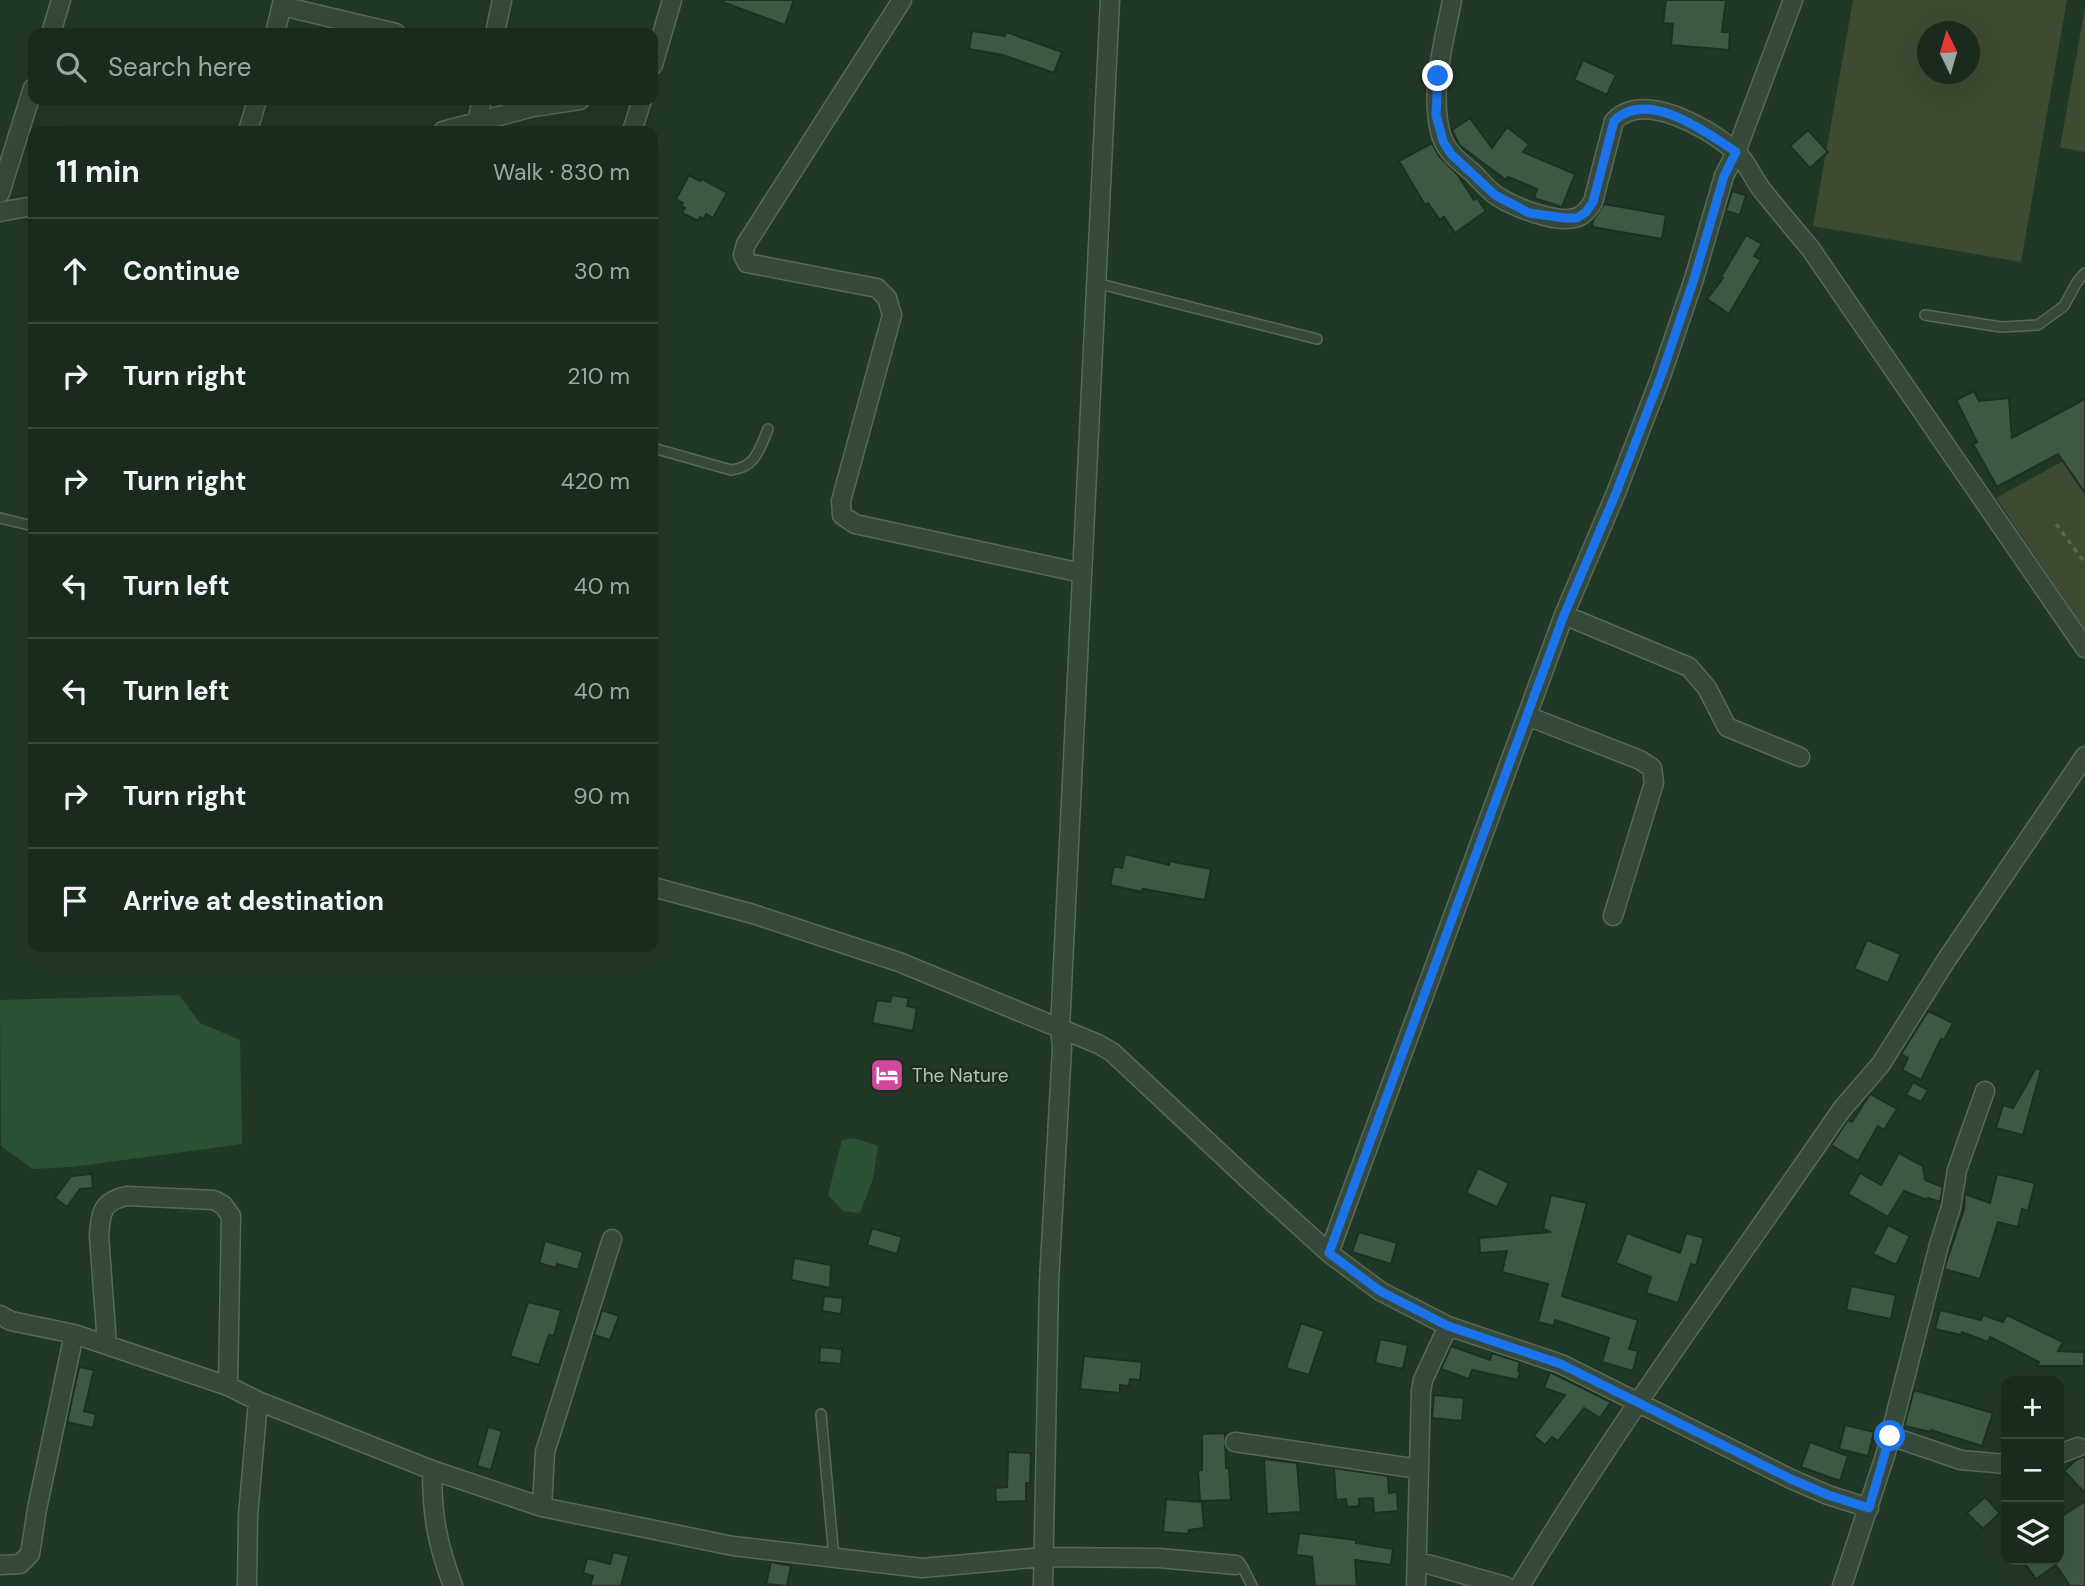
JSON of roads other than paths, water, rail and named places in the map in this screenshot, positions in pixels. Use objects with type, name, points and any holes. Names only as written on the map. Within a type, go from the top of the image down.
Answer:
[{"type":"street","points":[[53,28],[61,0]]},
{"type":"street","points":[[496,28],[502,0]]},
{"type":"street","points":[[658,48],[672,0]]},
{"type":"street","points":[[902,0],[746,244],[743,255],[747,263],[877,288],[887,298],[892,315],[841,501],[842,515],[855,524],[1082,573]]},
{"type":"street","points":[[1044,1586],[1049,1282],[1110,0]]},
{"type":"street","points":[[1452,0],[1438,76],[1436,115],[1443,141],[1451,154],[1495,195],[1529,213],[1577,218],[1586,212],[1593,202],[1614,121],[1623,112],[1634,108],[1657,110],[1696,125],[1736,152],[1761,188],[1810,248],[2085,648]]},
{"type":"street","points":[[1329,1253],[1564,615],[1616,493],[1661,376],[1694,279],[1724,176],[1736,152],[1794,0]]},
{"type":"street","points":[[276,28],[283,3],[377,28]]},
{"type":"street","points":[[0,193],[28,104]]},
{"type":"street","points":[[249,126],[256,105]]},
{"type":"street","points":[[477,121],[481,105]]},
{"type":"street","points":[[460,126],[546,105]]},
{"type":"street","points":[[634,126],[640,105]]},
{"type":"street","points":[[0,212],[28,207]]},
{"type":"street","points":[[1564,615],[1689,667],[1707,688],[1727,727],[1800,757]]},
{"type":"street","points":[[1527,716],[1640,760],[1652,768],[1654,783],[1613,916]]},
{"type":"street","points":[[1520,1586],[1637,1403],[1842,1109],[1881,1064],[1947,958],[2085,756]]},
{"type":"street","points":[[658,888],[753,914],[899,962],[1112,1052],[1329,1253],[1380,1291],[1448,1326],[1561,1364],[1791,1479],[1828,1495],[1869,1508]]},
{"type":"street","points":[[1842,1586],[1890,1436],[1951,1207],[1957,1170],[1985,1091]]},
{"type":"street","points":[[107,1345],[99,1235],[100,1217],[107,1204],[113,1199],[127,1196],[214,1200],[223,1205],[231,1216],[228,1386]]},
{"type":"street","points":[[542,1507],[545,1452],[612,1240]]},
{"type":"street","points":[[0,1315],[11,1321],[74,1334],[228,1386],[258,1401],[432,1470],[542,1507],[733,1546],[922,1568],[1044,1557],[1159,1558],[1236,1565]]},
{"type":"street","points":[[1416,1586],[1421,1391],[1448,1326]]},
{"type":"street","points":[[0,1564],[20,1564],[30,1554],[74,1334]]},
{"type":"street","points":[[247,1586],[248,1516],[258,1401]]},
{"type":"street","points":[[1890,1436],[1961,1460],[2001,1464]]},
{"type":"street","points":[[1235,1442],[1419,1469]]},
{"type":"street","points":[[2064,1452],[2078,1447]]},
{"type":"street","points":[[432,1470],[435,1526],[440,1550],[453,1586]]},
{"type":"street","points":[[1417,1561],[1505,1586]]},
{"type":"lane","points":[[1925,315],[2001,327],[2038,325],[2064,306],[2085,273]]},
{"type":"lane","points":[[1096,283],[1317,339]]},
{"type":"lane","points":[[658,449],[731,470],[743,468],[754,459],[768,429]]},
{"type":"lane","points":[[0,518],[28,525]]},
{"type":"lane","points":[[821,1415],[834,1559]]},
{"type":"lane","points":[[1236,1565],[1242,1566],[1252,1586]]},
{"type":"place","name":"The Nature","points":[[887,1075]]}]
